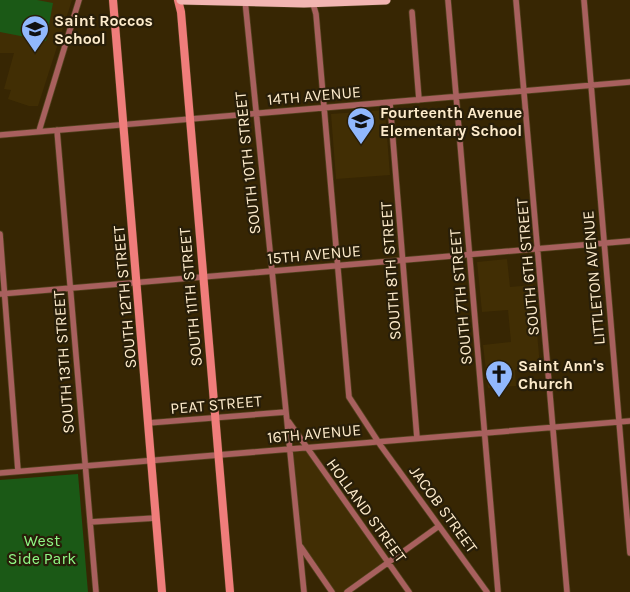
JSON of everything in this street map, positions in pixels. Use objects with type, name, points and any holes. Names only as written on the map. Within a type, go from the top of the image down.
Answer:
[{"type":"main road","points":[[179,0],[386,0]]},
{"type":"street","points":[[39,131],[79,0]]},
{"type":"street","name":"SOUTH 12TH STREET","points":[[112,0],[124,124],[162,592]]},
{"type":"street","name":"SOUTH 11TH STREET","points":[[179,0],[230,592]]},
{"type":"street","name":"SOUTH 7TH STREET","points":[[448,0],[498,592]]},
{"type":"street","name":"SOUTH 6TH STREET","points":[[516,0],[539,249],[567,592]]},
{"type":"street","name":"LITTLETON AVENUE","points":[[584,0],[630,553]]},
{"type":"street","name":"SOUTH 10TH STREET","points":[[245,1],[304,592]]},
{"type":"street","name":"JACOB STREET","points":[[313,1],[349,397],[378,441],[487,592]]},
{"type":"street","points":[[412,12],[419,100]]},
{"type":"street","name":"14TH AVENUE","points":[[0,135],[630,82]]},
{"type":"street","name":"SOUTH 8TH STREET","points":[[390,103],[417,438]]},
{"type":"street","name":"SOUTH 13TH STREET","points":[[57,130],[96,592]]},
{"type":"street","points":[[0,234],[18,471]]},
{"type":"street","name":"15TH AVENUE","points":[[3,293],[630,241]]},
{"type":"street","name":"PEAT STREET","points":[[148,423],[286,412]]},
{"type":"street","name":"HOLLAND STREET","points":[[287,420],[409,592]]},
{"type":"street","name":"16TH AVENUE","points":[[0,473],[630,421]]},
{"type":"street","points":[[90,522],[156,518]]},
{"type":"street","points":[[347,592],[439,526]]},
{"type":"street","points":[[299,545],[332,592]]},
{"type":"shaded area","name":"Saint Roccos School","points":[[0,0],[72,0],[38,106],[29,106],[8,99],[11,90],[4,89],[14,53],[0,53]]},
{"type":"shaded area","name":"Fourteenth Avenue Elementary School","points":[[385,110],[390,175],[336,179],[331,114]]},
{"type":"shaded area","points":[[507,259],[510,287],[533,285],[540,367],[515,370],[516,386],[488,388],[483,345],[511,342],[508,310],[482,312],[477,262]]},
{"type":"shaded area","points":[[304,448],[387,562],[345,592],[333,592],[300,544],[291,449]]},
{"type":"green space","points":[[0,0],[37,0],[53,3],[46,41],[0,32]]},
{"type":"green space","name":"West Side Park","points":[[78,474],[88,592],[0,592],[0,480]]},
{"type":"place","name":"Saint Roccos School","points":[[35,53]]},
{"type":"place","name":"Fourteenth Avenue Elementary School","points":[[361,145]]},
{"type":"place","name":"Saint Ann's Church","points":[[499,398]]}]
